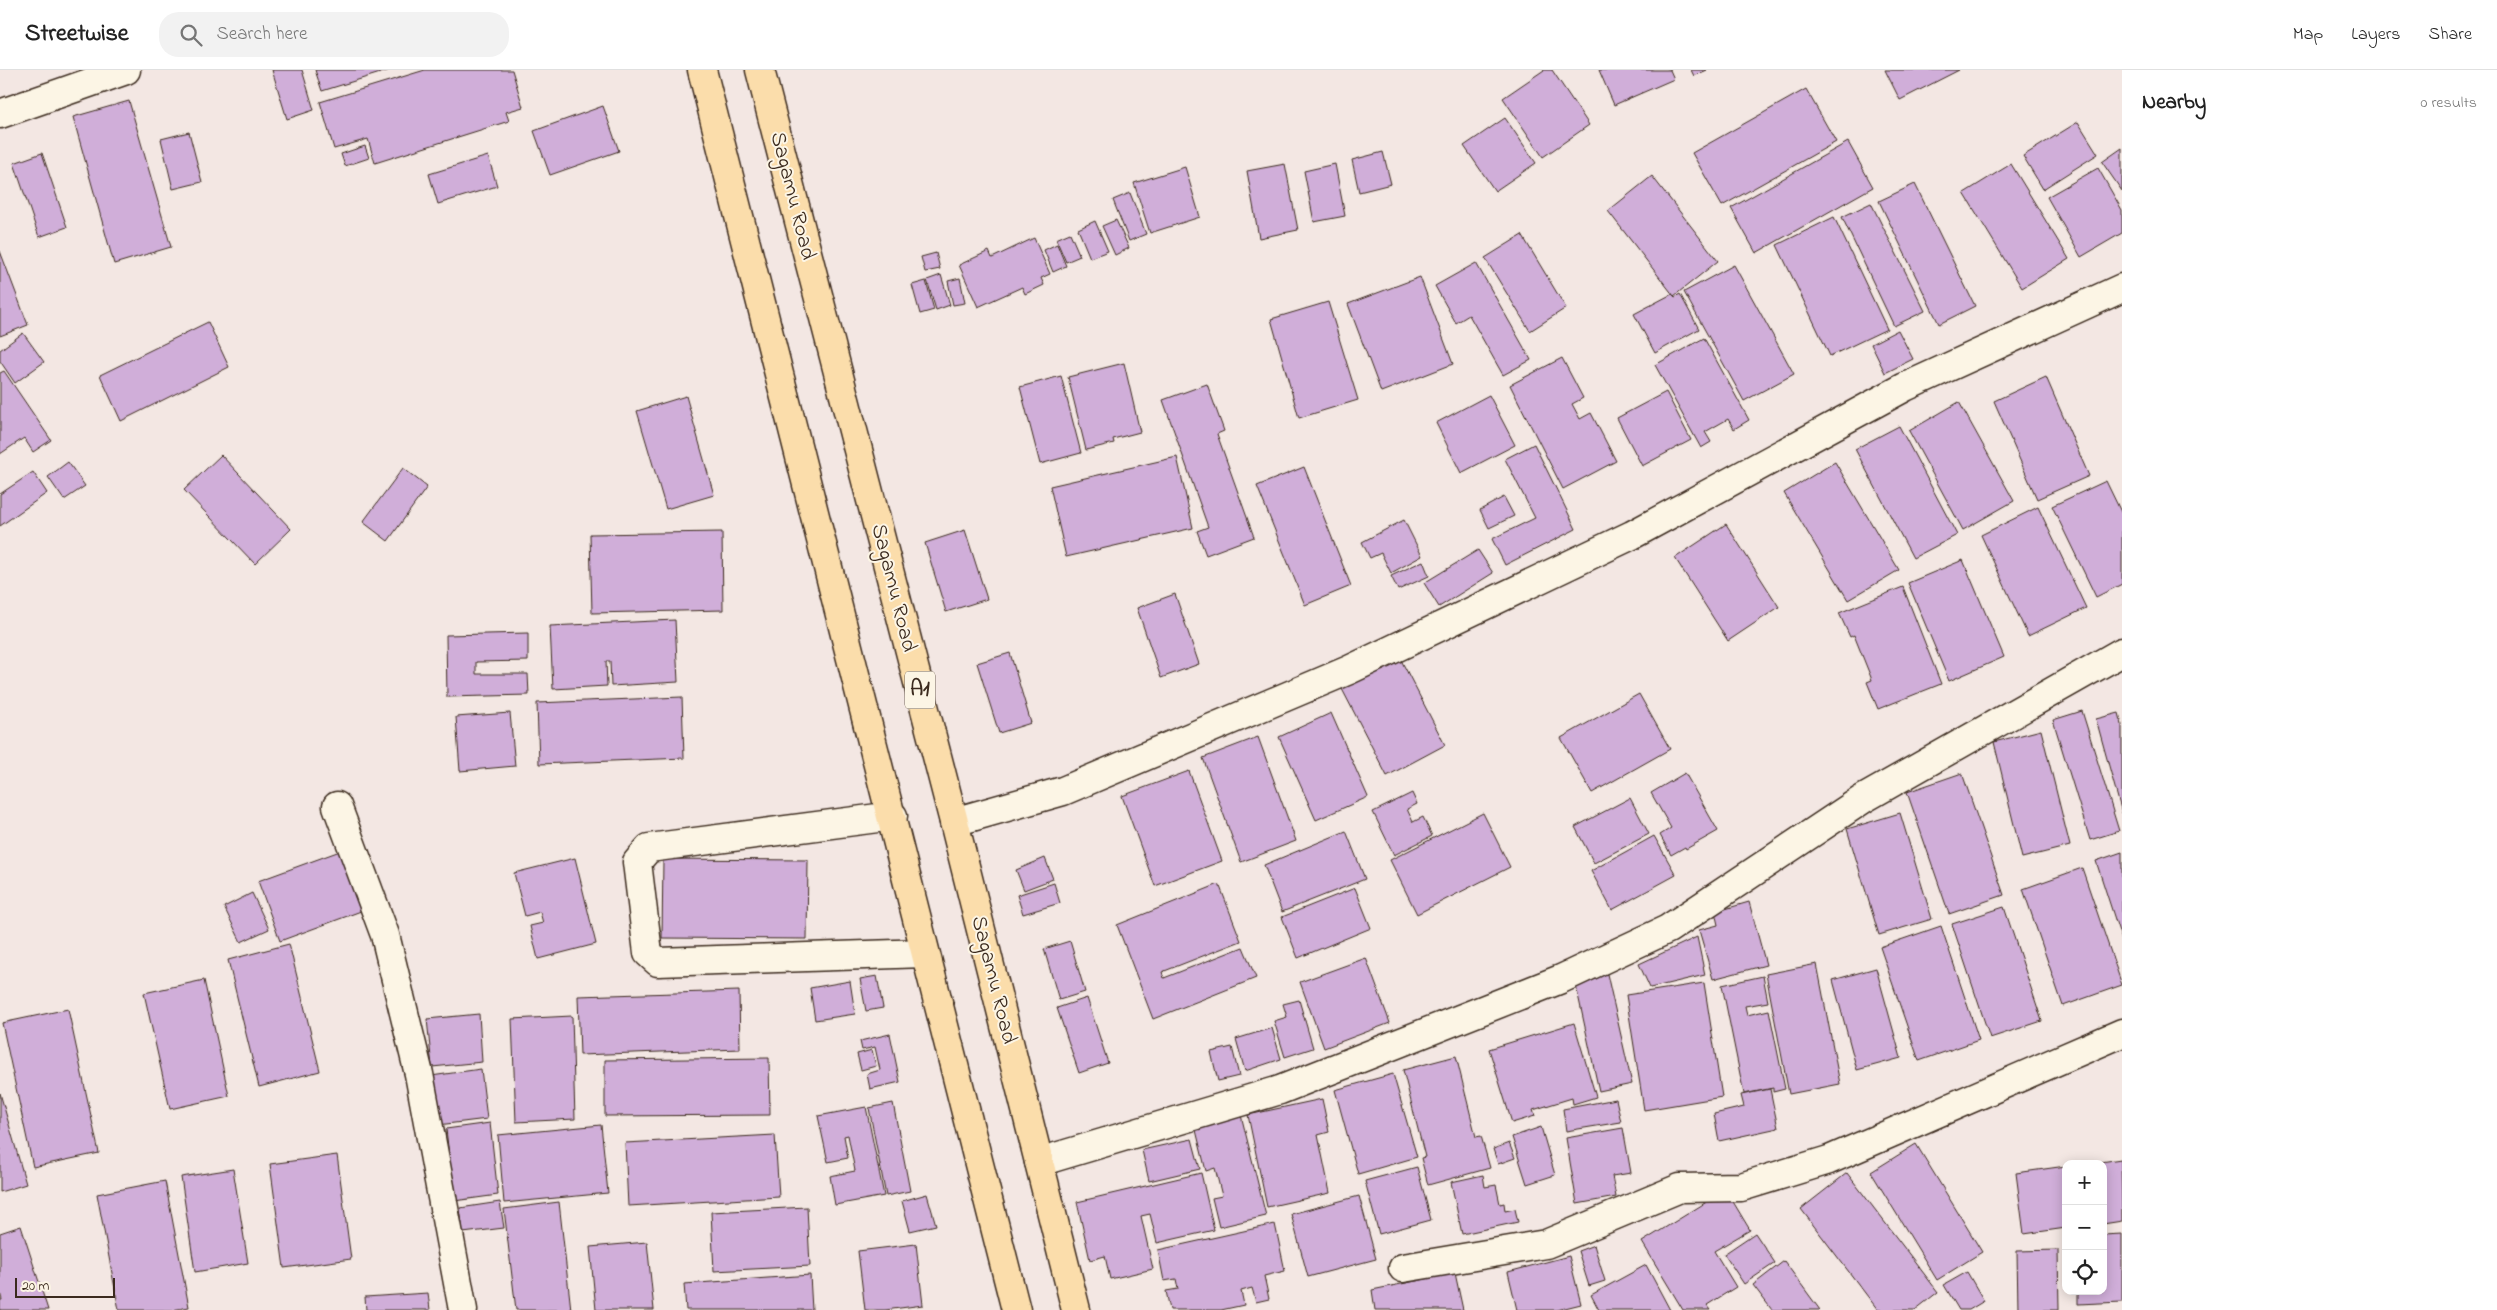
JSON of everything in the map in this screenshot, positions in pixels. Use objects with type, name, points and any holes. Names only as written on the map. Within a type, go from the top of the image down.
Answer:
[{"type":"highway","points":[[702,70],[893,816],[925,953],[1016,1310]]},
{"type":"highway","name":"Sagamu Road","points":[[760,70],[954,822],[1076,1310]]},
{"type":"street","points":[[0,114],[126,70]]},
{"type":"street","points":[[954,822],[1063,791],[1349,670],[1632,535],[1905,387],[2122,288]]},
{"type":"street","points":[[1039,1162],[1280,1090],[1560,979],[1668,929],[1863,799],[2122,652]]},
{"type":"street","points":[[337,806],[385,935],[419,1074],[463,1310]]},
{"type":"street","points":[[893,816],[649,848],[637,862],[648,953],[658,962],[925,953]]},
{"type":"street","points":[[1403,1268],[1546,1244],[1680,1188],[1741,1187],[1829,1160],[2122,1034]]},
{"type":"building","points":[[272,70],[302,70],[314,110],[287,119]]},
{"type":"building","points":[[315,70],[390,70],[322,91]]},
{"type":"building","points":[[425,70],[512,70],[523,107],[506,112],[509,121],[375,163],[368,139],[334,149],[320,102]]},
{"type":"building","points":[[1544,70],[1552,70],[1589,125],[1543,157],[1503,98]]},
{"type":"building","points":[[1599,70],[1670,70],[1674,79],[1614,105]]},
{"type":"building","points":[[1691,70],[1707,70],[1694,76]]},
{"type":"building","points":[[1885,70],[1959,70],[1900,100]]},
{"type":"building","points":[[1806,89],[1836,142],[1722,206],[1692,153]]},
{"type":"building","points":[[129,101],[171,247],[114,264],[73,117]]},
{"type":"building","points":[[603,106],[619,151],[550,175],[534,131]]},
{"type":"building","points":[[1505,118],[1536,163],[1495,191],[1464,146]]},
{"type":"building","points":[[2078,122],[2098,154],[2043,189],[2023,156]]},
{"type":"building","points":[[189,132],[202,182],[173,189],[161,139]]},
{"type":"building","points":[[1848,142],[1873,187],[1756,253],[1731,208]]},
{"type":"building","points":[[365,146],[369,158],[345,166],[341,154]]},
{"type":"building","points":[[2122,148],[2122,191],[2102,162]]},
{"type":"building","points":[[1383,152],[1391,184],[1359,192],[1352,160]]},
{"type":"building","points":[[42,153],[67,227],[39,237],[14,163]]},
{"type":"building","points":[[488,156],[497,186],[438,204],[429,174]]},
{"type":"building","points":[[1285,164],[1298,230],[1259,238],[1247,171]]},
{"type":"building","points":[[1335,164],[1345,216],[1314,222],[1304,171]]},
{"type":"building","points":[[2011,164],[2069,259],[2022,288],[1964,193]]},
{"type":"building","points":[[1185,167],[1200,217],[1150,233],[1134,183]]},
{"type":"building","points":[[2098,168],[2122,210],[2122,233],[2081,257],[2047,197]]},
{"type":"building","points":[[1652,176],[1718,261],[1674,296],[1608,211]]},
{"type":"building","points":[[1915,184],[1975,306],[1939,324],[1879,201]]},
{"type":"building","points":[[1130,193],[1146,234],[1129,241],[1113,200]]},
{"type":"building","points":[[1871,203],[1925,311],[1894,326],[1842,217]]},
{"type":"building","points":[[1834,217],[1887,329],[1830,356],[1777,245]]},
{"type":"building","points":[[1116,220],[1129,248],[1115,255],[1102,226]]},
{"type":"building","points":[[1095,221],[1108,251],[1090,258],[1078,229]]},
{"type":"building","points":[[1070,233],[1080,256],[1066,262],[1056,239]]},
{"type":"building","points":[[1522,235],[1566,308],[1530,331],[1485,258]]},
{"type":"building","points":[[1034,238],[1050,274],[1041,278],[1044,285],[1025,294],[1022,287],[978,307],[959,265],[989,251],[992,258]]},
{"type":"building","points":[[1057,244],[1066,266],[1053,272],[1044,250]]},
{"type":"building","points":[[0,251],[28,325],[0,336]]},
{"type":"building","points":[[936,253],[940,269],[925,272],[921,257]]},
{"type":"building","points":[[1476,263],[1531,360],[1503,375],[1469,315],[1456,323],[1435,286]]},
{"type":"building","points":[[1734,265],[1794,374],[1744,401],[1684,292]]},
{"type":"building","points":[[941,275],[950,305],[936,310],[927,280]]},
{"type":"building","points":[[1420,277],[1453,364],[1381,392],[1348,304]]},
{"type":"building","points":[[960,278],[965,303],[953,305],[948,281]]},
{"type":"building","points":[[926,281],[934,310],[920,314],[912,285]]},
{"type":"building","points":[[1672,294],[1675,297],[1680,294],[1699,329],[1655,353],[1634,314]]},
{"type":"building","points":[[1328,302],[1358,400],[1299,418],[1271,319]]},
{"type":"building","points":[[208,322],[229,367],[121,421],[100,375]]},
{"type":"building","points":[[1898,330],[1913,359],[1885,373],[1871,344]]},
{"type":"building","points":[[23,333],[44,362],[15,383],[0,361],[0,350]]},
{"type":"building","points":[[1704,338],[1749,420],[1734,429],[1728,419],[1705,432],[1711,442],[1701,448],[1655,365]]},
{"type":"building","points":[[1562,358],[1583,398],[1572,404],[1580,419],[1591,413],[1616,461],[1563,489],[1510,385]]},
{"type":"building","points":[[1124,363],[1140,432],[1113,439],[1114,443],[1086,450],[1068,377]]},
{"type":"building","points":[[4,371],[51,440],[33,452],[24,438],[0,454],[0,373]]},
{"type":"building","points":[[1061,376],[1081,453],[1040,464],[1020,387]]},
{"type":"building","points":[[2046,377],[2089,476],[2037,499],[1994,401]]},
{"type":"building","points":[[1207,384],[1224,431],[1217,434],[1254,537],[1206,555],[1197,531],[1208,527],[1163,400]]},
{"type":"building","points":[[1666,392],[1691,440],[1642,466],[1617,418]]},
{"type":"building","points":[[1489,395],[1515,445],[1461,473],[1436,423]]},
{"type":"building","points":[[686,396],[714,495],[666,509],[637,411]]},
{"type":"building","points":[[1959,402],[2014,501],[1963,530],[1909,431]]},
{"type":"building","points":[[1899,426],[1957,535],[1913,558],[1855,449]]},
{"type":"building","points":[[1534,444],[1576,529],[1505,565],[1492,539],[1535,518],[1505,459]]},
{"type":"building","points":[[221,455],[291,529],[255,564],[184,490]]},
{"type":"building","points":[[1177,457],[1193,528],[1066,557],[1050,486]]},
{"type":"building","points":[[68,462],[85,486],[64,500],[48,477]]},
{"type":"building","points":[[1835,462],[1899,570],[1848,600],[1784,493]]},
{"type":"building","points":[[1304,467],[1351,586],[1305,605],[1257,486]]},
{"type":"building","points":[[403,468],[427,487],[388,541],[363,522]]},
{"type":"building","points":[[33,472],[47,493],[0,526],[0,494]]},
{"type":"building","points":[[2106,481],[2122,514],[2122,584],[2096,597],[2052,506]]},
{"type":"building","points":[[1504,497],[1514,516],[1489,528],[1480,510]]},
{"type":"building","points":[[2038,507],[2086,608],[2028,636],[1981,535]]},
{"type":"building","points":[[1404,520],[1422,556],[1391,573],[1381,553],[1370,558],[1362,542]]},
{"type":"building","points":[[1726,524],[1779,607],[1728,641],[1675,558]]},
{"type":"building","points":[[965,530],[987,599],[946,612],[925,543]]},
{"type":"building","points":[[722,532],[723,610],[592,613],[590,534]]},
{"type":"building","points":[[1478,550],[1493,573],[1439,607],[1424,583]]},
{"type":"building","points":[[1963,560],[2004,657],[1949,681],[1908,583]]},
{"type":"building","points":[[1423,561],[1429,576],[1398,590],[1391,576]]},
{"type":"building","points":[[1903,587],[1941,684],[1878,709],[1867,682],[1872,680],[1854,635],[1850,637],[1839,613]]},
{"type":"building","points":[[1175,594],[1199,664],[1161,678],[1137,608]]},
{"type":"building","points":[[675,620],[678,682],[611,686],[610,661],[606,661],[607,686],[553,689],[550,626]]},
{"type":"building","points":[[528,633],[528,661],[476,662],[476,674],[528,674],[529,695],[447,697],[446,635]]},
{"type":"building","points":[[1010,653],[1031,723],[999,733],[977,663]]},
{"type":"building","points":[[1400,658],[1445,745],[1387,776],[1342,689]]},
{"type":"building","points":[[1639,694],[1670,749],[1592,793],[1561,738]]},
{"type":"building","points":[[682,697],[684,758],[539,764],[537,703]]},
{"type":"building","points":[[2082,711],[2119,831],[2090,840],[2053,720]]},
{"type":"building","points":[[510,713],[515,766],[460,771],[456,717]]},
{"type":"building","points":[[1331,713],[1368,797],[1316,820],[1279,737]]},
{"type":"building","points":[[2119,713],[2122,725],[2122,813],[2096,719]]},
{"type":"building","points":[[2041,730],[2070,846],[2022,858],[1994,742]]},
{"type":"building","points":[[1258,737],[1296,841],[1241,862],[1203,758]]},
{"type":"building","points":[[1189,771],[1222,861],[1155,886],[1122,796]]},
{"type":"building","points":[[1685,773],[1718,831],[1671,855],[1660,835],[1671,828],[1651,793]]},
{"type":"building","points":[[1962,773],[2004,895],[1949,914],[1907,792]]},
{"type":"building","points":[[1412,793],[1417,804],[1407,809],[1413,822],[1423,817],[1432,836],[1394,855],[1373,812]]},
{"type":"building","points":[[1630,798],[1649,834],[1594,863],[1575,827]]},
{"type":"building","points":[[1483,813],[1510,867],[1417,914],[1390,860]]},
{"type":"building","points":[[1900,813],[1932,919],[1879,935],[1847,829]]},
{"type":"building","points":[[1346,831],[1365,879],[1282,912],[1264,865]]},
{"type":"building","points":[[1654,836],[1676,875],[1612,910],[1591,871]]},
{"type":"building","points":[[340,851],[361,911],[280,941],[258,881]]},
{"type":"building","points":[[2122,852],[2122,941],[2096,861]]},
{"type":"building","points":[[575,858],[596,944],[538,959],[530,926],[543,923],[540,912],[525,916],[514,873]]},
{"type":"building","points":[[1045,858],[1053,879],[1024,890],[1016,870]]},
{"type":"building","points":[[663,859],[808,860],[807,939],[662,938]]},
{"type":"building","points":[[2082,868],[2122,985],[2063,1006],[2023,889]]},
{"type":"building","points":[[1054,883],[1060,903],[1023,914],[1017,895]]},
{"type":"building","points":[[1219,884],[1241,941],[1162,972],[1164,978],[1243,947],[1256,978],[1153,1019],[1117,925]]},
{"type":"building","points":[[1355,888],[1371,928],[1298,958],[1282,917]]},
{"type":"building","points":[[252,893],[269,929],[241,942],[224,907]]},
{"type":"building","points":[[1749,902],[1766,965],[1713,979],[1699,930],[1718,925],[1715,912]]},
{"type":"building","points":[[2004,907],[2042,1021],[1990,1038],[1952,924]]},
{"type":"building","points":[[1941,926],[1979,1040],[1919,1061],[1880,947]]},
{"type":"building","points":[[1697,937],[1705,975],[1650,988],[1639,964]]},
{"type":"building","points":[[1070,941],[1085,992],[1059,1000],[1044,949]]},
{"type":"building","points":[[289,944],[320,1071],[259,1087],[228,960]]},
{"type":"building","points":[[1366,958],[1390,1023],[1324,1048],[1300,982]]},
{"type":"building","points":[[1817,964],[1840,1084],[1789,1094],[1766,974]]},
{"type":"building","points":[[1876,968],[1901,1058],[1857,1070],[1833,980]]},
{"type":"building","points":[[1607,974],[1632,1084],[1599,1091],[1575,981]]},
{"type":"building","points":[[877,976],[883,1008],[866,1011],[860,979]]},
{"type":"building","points":[[1763,976],[1768,1002],[1745,1006],[1747,1015],[1769,1010],[1785,1089],[1773,1092],[1773,1088],[1744,1094],[1722,985]]},
{"type":"building","points":[[204,980],[229,1096],[170,1109],[144,993]]},
{"type":"building","points":[[850,981],[855,1014],[815,1020],[810,988]]},
{"type":"building","points":[[1704,983],[1722,1097],[1644,1110],[1626,995]]},
{"type":"building","points":[[739,991],[740,1049],[580,1055],[578,996]]},
{"type":"building","points":[[1087,998],[1108,1063],[1079,1073],[1057,1008]]},
{"type":"building","points":[[1299,1000],[1313,1048],[1285,1057],[1274,1021],[1287,1017],[1283,1004]]},
{"type":"building","points":[[68,1009],[99,1153],[33,1167],[2,1023]]},
{"type":"building","points":[[479,1014],[482,1062],[432,1067],[427,1019]]},
{"type":"building","points":[[572,1016],[575,1119],[516,1122],[512,1019]]},
{"type":"building","points":[[1574,1023],[1596,1097],[1573,1104],[1572,1098],[1533,1110],[1535,1116],[1512,1123],[1489,1049]]},
{"type":"building","points":[[1272,1028],[1281,1059],[1245,1071],[1236,1039]]},
{"type":"building","points":[[890,1034],[900,1082],[870,1089],[867,1074],[880,1070],[875,1047],[862,1050],[860,1041]]},
{"type":"building","points":[[1232,1047],[1239,1076],[1218,1081],[1211,1052]]},
{"type":"building","points":[[872,1050],[876,1066],[861,1070],[857,1054]]},
{"type":"building","points":[[1456,1056],[1476,1137],[1481,1136],[1490,1168],[1428,1185],[1421,1158],[1425,1157],[1403,1070]]},
{"type":"building","points":[[769,1058],[770,1115],[605,1116],[605,1060]]},
{"type":"building","points":[[481,1069],[487,1119],[438,1125],[431,1076]]},
{"type":"building","points":[[1393,1074],[1417,1157],[1358,1174],[1335,1090]]},
{"type":"building","points":[[1770,1089],[1778,1128],[1719,1141],[1714,1114],[1744,1107],[1741,1095]]},
{"type":"building","points":[[0,1093],[26,1184],[0,1192]]},
{"type":"building","points":[[1322,1099],[1329,1132],[1318,1135],[1330,1193],[1267,1207],[1248,1115]]},
{"type":"building","points":[[1616,1099],[1621,1122],[1566,1131],[1563,1109]]},
{"type":"building","points":[[893,1103],[910,1191],[886,1196],[869,1108]]},
{"type":"building","points":[[866,1107],[884,1196],[835,1205],[830,1176],[855,1171],[848,1135],[844,1136],[848,1158],[828,1162],[818,1116]]},
{"type":"building","points":[[1241,1115],[1266,1216],[1219,1227],[1212,1198],[1222,1196],[1215,1168],[1206,1171],[1195,1126]]},
{"type":"building","points":[[490,1123],[498,1195],[454,1201],[446,1129]]},
{"type":"building","points":[[601,1125],[608,1193],[504,1203],[498,1135]]},
{"type":"building","points":[[1541,1127],[1555,1175],[1527,1184],[1512,1137]]},
{"type":"building","points":[[1623,1128],[1631,1173],[1612,1176],[1616,1197],[1577,1204],[1566,1138]]},
{"type":"building","points":[[775,1135],[779,1197],[628,1206],[625,1143]]},
{"type":"building","points":[[1192,1139],[1200,1169],[1149,1181],[1142,1150]]},
{"type":"building","points":[[1509,1143],[1515,1158],[1498,1164],[1493,1149]]},
{"type":"building","points":[[1916,1144],[1982,1252],[1937,1280],[1871,1172]]},
{"type":"building","points":[[337,1155],[351,1259],[284,1268],[270,1164]]},
{"type":"building","points":[[2121,1159],[2122,1221],[2107,1223],[2107,1205],[2107,1161]]},
{"type":"building","points":[[1417,1167],[1431,1220],[1379,1234],[1365,1181]]},
{"type":"building","points":[[2062,1167],[2062,1229],[2024,1234],[2016,1173]]},
{"type":"building","points":[[233,1169],[248,1263],[195,1272],[181,1177]]},
{"type":"building","points":[[1201,1173],[1214,1230],[1157,1243],[1150,1214],[1141,1216],[1153,1269],[1110,1279],[1105,1256],[1090,1260],[1077,1202]]},
{"type":"building","points":[[1847,1173],[1938,1292],[1915,1310],[1878,1310],[1801,1209]]},
{"type":"building","points":[[1483,1175],[1485,1187],[1496,1185],[1500,1204],[1504,1203],[1505,1211],[1515,1209],[1518,1222],[1462,1234],[1451,1182]]},
{"type":"building","points":[[165,1181],[189,1307],[172,1310],[119,1310],[97,1194]]},
{"type":"building","points":[[1726,1190],[1750,1230],[1714,1251],[1736,1287],[1707,1305],[1711,1310],[1683,1310],[1642,1242]]},
{"type":"building","points":[[927,1194],[936,1225],[910,1231],[902,1201]]},
{"type":"building","points":[[1359,1196],[1376,1259],[1308,1277],[1291,1214]]},
{"type":"building","points":[[500,1202],[504,1228],[463,1233],[460,1208]]},
{"type":"building","points":[[559,1202],[571,1310],[516,1310],[504,1209]]},
{"type":"building","points":[[807,1207],[810,1266],[714,1271],[711,1212]]},
{"type":"building","points":[[1275,1224],[1285,1271],[1264,1276],[1269,1299],[1256,1302],[1252,1288],[1241,1291],[1244,1305],[1221,1310],[1170,1310],[1166,1291],[1178,1289],[1176,1279],[1164,1281],[1158,1250]]},
{"type":"building","points":[[21,1226],[48,1310],[0,1310],[0,1300],[2,1300],[0,1292],[0,1233]]},
{"type":"building","points":[[1755,1233],[1775,1263],[1744,1284],[1724,1254]]},
{"type":"building","points":[[2122,1234],[2122,1302],[2078,1304],[2078,1295],[2107,1295],[2107,1235]]},
{"type":"building","points":[[647,1242],[654,1310],[596,1310],[590,1247]]},
{"type":"building","points":[[916,1244],[923,1305],[885,1310],[865,1310],[858,1251]]},
{"type":"building","points":[[1594,1245],[1605,1281],[1589,1286],[1578,1251]]},
{"type":"building","points":[[2058,1250],[2059,1310],[2018,1310],[2017,1251]]},
{"type":"building","points":[[1569,1256],[1581,1304],[1557,1310],[1517,1310],[1508,1272]]},
{"type":"building","points":[[1784,1261],[1820,1310],[1772,1310],[1753,1285]]},
{"type":"building","points":[[1646,1265],[1670,1310],[1599,1310],[1591,1295]]},
{"type":"building","points":[[1967,1272],[1984,1301],[1969,1310],[1959,1310],[1944,1285]]},
{"type":"building","points":[[1455,1273],[1463,1310],[1375,1310],[1372,1290]]},
{"type":"building","points":[[810,1275],[812,1310],[686,1310],[684,1284]]},
{"type":"building","points":[[428,1293],[430,1310],[366,1310],[365,1297]]}]
